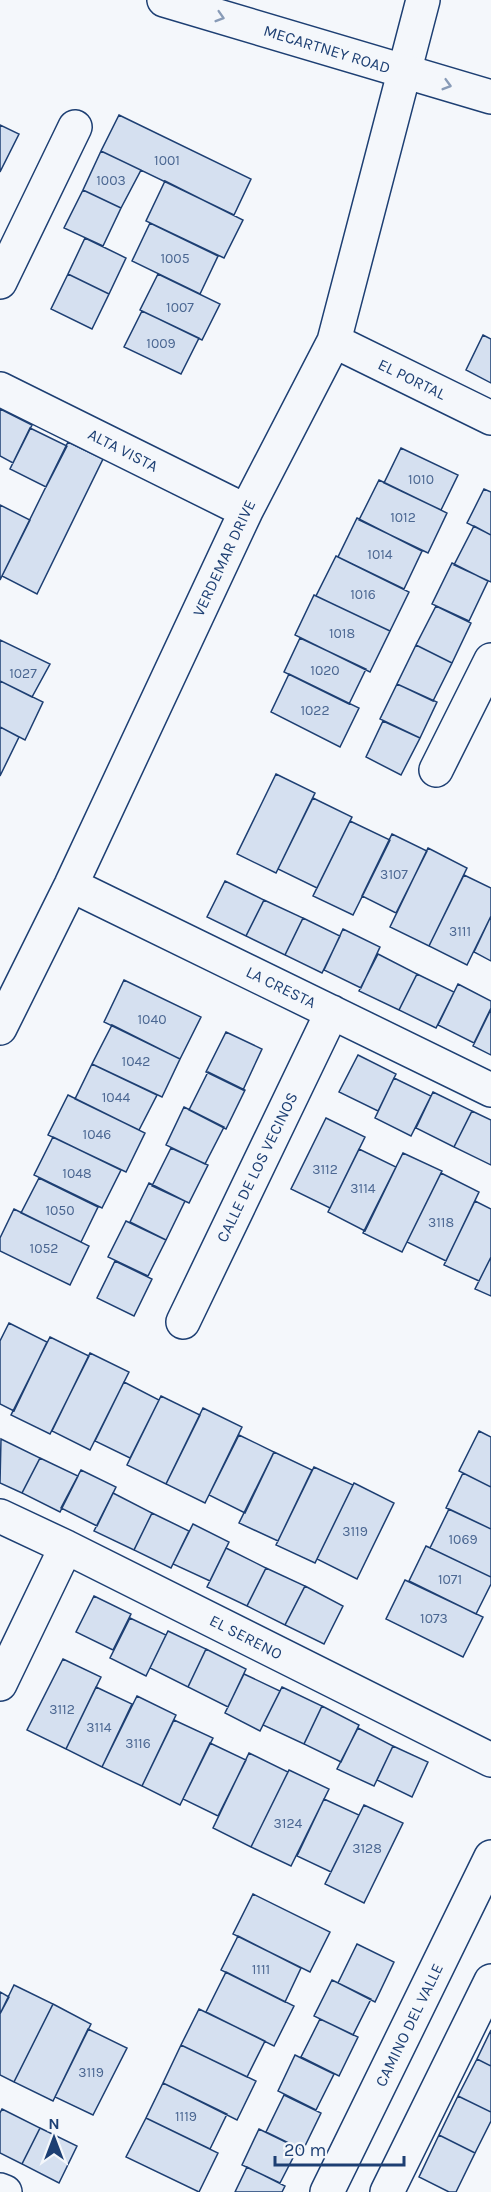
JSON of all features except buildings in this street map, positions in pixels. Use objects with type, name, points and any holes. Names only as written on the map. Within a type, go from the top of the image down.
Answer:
[{"type":"street","name":"MECARTNEY ROAD","points":[[164,0],[491,97]]},
{"type":"street","name":"VERDEMAR DRIVE","points":[[0,1028],[71,885],[246,511],[334,341],[423,0]]},
{"type":"street","points":[[0,282],[75,128]]},
{"type":"street","name":"EL PORTAL","points":[[334,341],[491,418]]},
{"type":"street","name":"ALTA VISTA","points":[[0,389],[246,511]]},
{"type":"street","points":[[436,770],[491,660]]},
{"type":"street","name":"LA CRESTA","points":[[71,885],[491,1090]]},
{"type":"street","name":"CALLE DE LOS VECINOS","points":[[183,1322],[332,1012]]},
{"type":"street","name":"EL SERENO","points":[[0,1516],[491,1760]]},
{"type":"street","points":[[0,1684],[66,1547]]},
{"type":"street","name":"CAMINO DEL VALLE","points":[[327,2192],[491,1857]]},
{"type":"street","points":[[387,2192],[491,1981]]},
{"type":"street","points":[[0,2190],[5,2192]]}]
